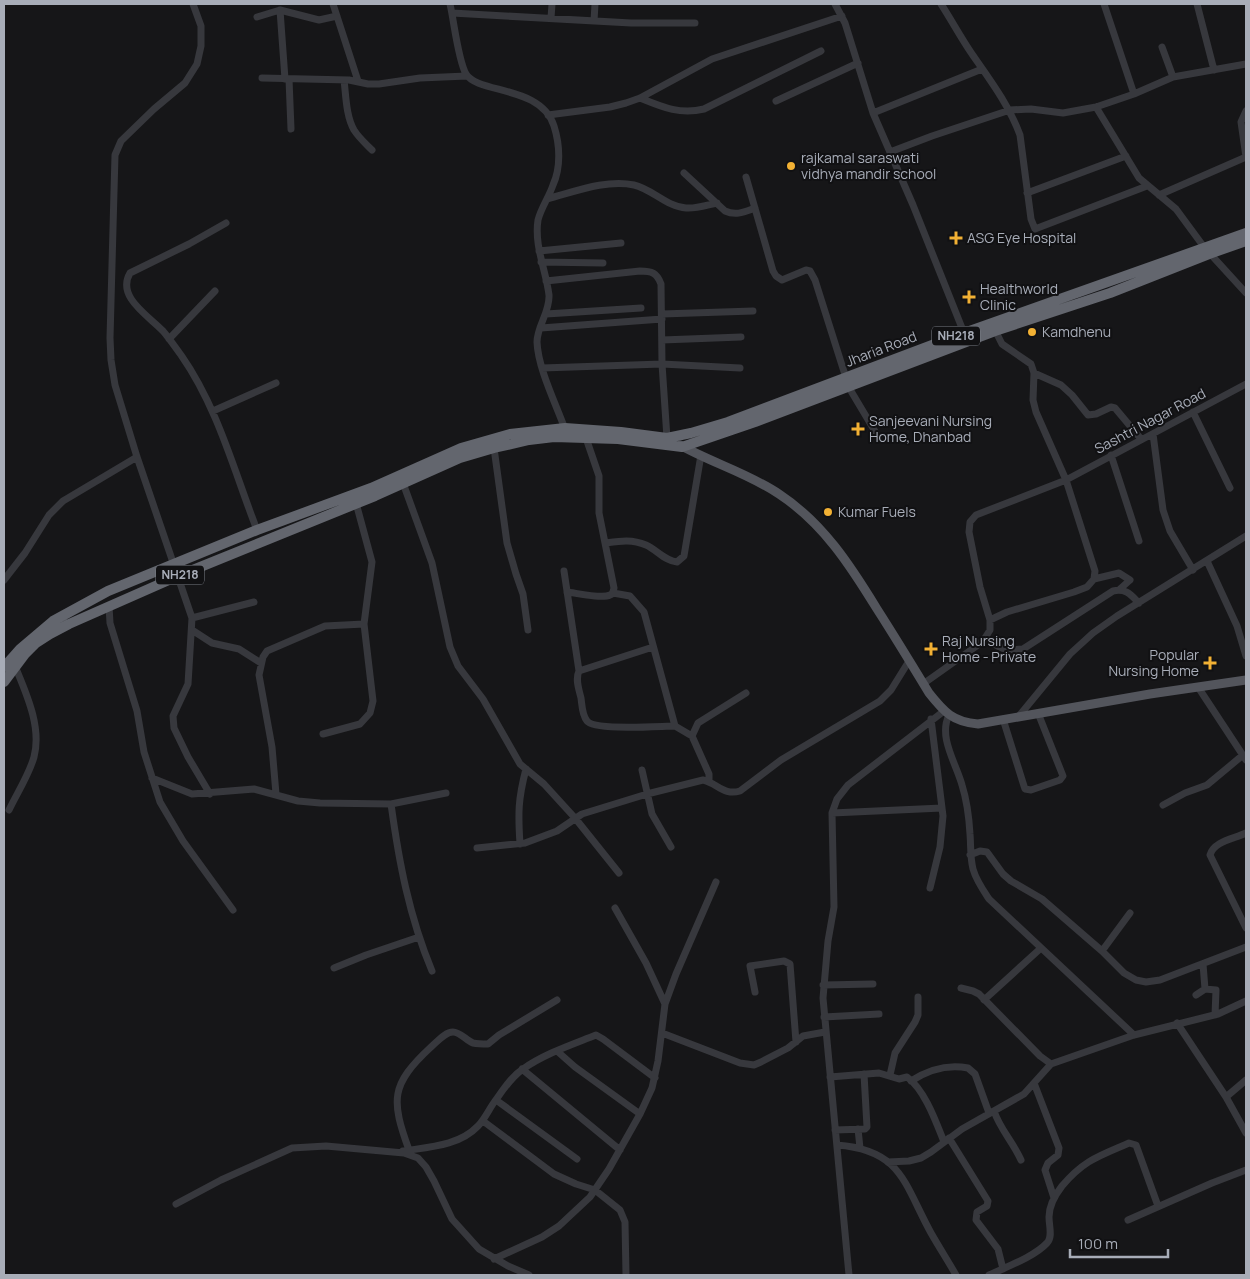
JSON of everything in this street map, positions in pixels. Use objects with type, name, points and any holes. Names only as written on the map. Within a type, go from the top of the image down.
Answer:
[{"type":"highway","name":"Jharia Road","points":[[1207,251],[1246,234]]},
{"type":"highway","name":"Jharia Road","points":[[667,438],[728,422],[847,382],[1084,292],[1207,251],[1246,241]]},
{"type":"highway","name":"Jharia Road","points":[[682,447],[755,422],[964,333],[994,327]]},
{"type":"highway","name":"NH218","points":[[4,667],[20,648],[53,620],[108,592],[257,530],[373,492],[444,454],[485,440],[530,431],[566,433],[621,432],[667,438]]},
{"type":"highway","name":"NH218","points":[[391,484],[403,483],[434,469],[494,448],[566,433],[586,438],[618,439],[682,447]]},
{"type":"highway","name":"NH218","points":[[4,682],[25,654],[50,634],[178,576],[356,503],[373,492]]},
{"type":"main road","points":[[667,438],[778,493],[800,508],[817,524],[855,572],[923,684],[946,713],[959,721],[978,724],[1246,680]]},
{"type":"street","points":[[193,4],[201,26],[201,46],[197,64],[185,83],[120,141],[115,156],[110,338],[111,360],[116,385],[137,458],[192,618],[188,684],[175,710],[172,721],[188,757],[210,794]]},
{"type":"street","points":[[333,4],[358,81]]},
{"type":"street","points":[[450,4],[462,64],[467,76]]},
{"type":"street","points":[[551,18],[552,4]]},
{"type":"street","points":[[594,21],[595,4]]},
{"type":"street","points":[[835,4],[842,16],[873,113],[964,333]]},
{"type":"street","points":[[942,4],[1010,110],[1020,135],[1031,219],[1035,229],[1147,186]]},
{"type":"street","points":[[1104,4],[1134,94]]},
{"type":"street","points":[[1196,4],[1214,70]]},
{"type":"street","points":[[257,17],[280,10],[319,20],[337,16]]},
{"type":"street","points":[[280,10],[291,129]]},
{"type":"street","points":[[452,13],[631,23],[695,23]]},
{"type":"street","points":[[548,115],[610,107],[640,98],[712,59],[842,16]]},
{"type":"street","points":[[1162,47],[1173,77]]},
{"type":"street","points":[[640,98],[680,112],[704,109],[821,51]]},
{"type":"street","points":[[776,101],[858,63]]},
{"type":"street","points":[[890,152],[1010,110],[1031,109],[1063,113],[1096,107],[1134,94],[1173,77],[1246,64]]},
{"type":"street","points":[[873,113],[982,69]]},
{"type":"street","points":[[262,78],[344,80],[380,84],[420,78],[467,76],[478,83],[521,96],[534,102],[548,115],[554,124],[559,156],[554,185],[538,219],[538,251],[546,281],[549,304],[537,339],[542,368],[566,433]]},
{"type":"street","points":[[344,80],[350,121],[358,136],[372,150]]},
{"type":"street","points":[[1096,107],[1139,178],[1176,209],[1207,251],[1246,293]]},
{"type":"street","points":[[1159,195],[1246,157],[1240,122],[1246,112]]},
{"type":"street","points":[[1028,193],[1126,156]]},
{"type":"street","points":[[684,172],[716,203],[730,213],[741,213],[755,208]]},
{"type":"street","points":[[746,177],[773,271],[782,280],[806,270],[810,271],[814,276],[847,382],[876,433]]},
{"type":"street","points":[[547,199],[602,186],[624,184],[635,185],[648,190],[672,204],[686,208],[716,203]]},
{"type":"street","points":[[226,223],[184,247],[130,273],[128,278],[129,293],[134,304],[168,338],[192,370],[213,411],[257,530]]},
{"type":"street","points":[[538,251],[622,243]]},
{"type":"street","points":[[541,262],[603,263]]},
{"type":"street","points":[[546,281],[640,271],[653,272],[658,276],[661,284],[662,364],[667,438]]},
{"type":"street","points":[[168,338],[215,291]]},
{"type":"street","points":[[546,314],[641,308]]},
{"type":"street","points":[[541,328],[753,311]]},
{"type":"street","points":[[994,327],[1002,344],[1031,364],[1034,372],[1033,400],[1036,412],[1066,480],[1095,571],[1094,579]]},
{"type":"street","points":[[662,340],[741,336]]},
{"type":"street","points":[[542,368],[662,364],[740,368]]},
{"type":"street","points":[[1034,372],[1067,390],[1088,415],[1096,414],[1111,407],[1115,408],[1141,439]]},
{"type":"street","points":[[213,411],[276,383]]},
{"type":"street","name":"Sashtri Nagar Road","points":[[990,620],[980,586],[969,532],[970,522],[976,515],[1066,480],[1246,384]]},
{"type":"street","points":[[1193,412],[1230,488]]},
{"type":"street","points":[[1153,434],[1162,510],[1170,531],[1193,570]]},
{"type":"street","points":[[586,438],[599,476],[598,513],[606,543],[614,588],[613,593]]},
{"type":"street","points":[[494,448],[507,543],[523,594],[528,630]]},
{"type":"street","points":[[606,543],[628,540],[637,542],[671,561],[677,562],[684,556],[701,455]]},
{"type":"street","points":[[1111,455],[1139,541]]},
{"type":"street","points":[[4,580],[25,553],[54,509],[137,458]]},
{"type":"street","points":[[403,483],[432,563],[450,647],[458,666],[483,699],[520,764],[544,784],[575,818],[619,872]]},
{"type":"street","points":[[324,734],[360,724],[373,706],[364,624],[372,562],[356,503]]},
{"type":"street","points":[[1019,716],[1070,654],[1093,633],[1117,616],[1246,536]]},
{"type":"street","points":[[1207,561],[1237,626],[1246,656]]},
{"type":"street","points":[[564,571],[579,671],[577,675],[584,715],[589,723],[596,726],[676,726],[692,736],[709,774],[709,782]]},
{"type":"street","points":[[923,684],[978,645],[990,630],[990,620],[1024,606],[1074,592],[1086,587],[1094,579],[1119,573],[1130,580],[1120,589],[1113,591],[1022,649],[1008,651],[997,647],[985,638]]},
{"type":"street","points":[[1120,589],[1127,591],[1139,603]]},
{"type":"street","points":[[567,592],[603,596],[610,596],[613,593],[630,596],[640,606],[644,612],[676,726]]},
{"type":"street","points":[[192,618],[254,602]]},
{"type":"street","points":[[109,606],[110,623],[138,711],[144,752],[160,802],[174,826],[233,910]]},
{"type":"street","points":[[276,794],[272,747],[259,675],[261,663],[267,651],[325,626],[364,624]]},
{"type":"street","points":[[192,630],[212,643],[239,648],[261,663]]},
{"type":"street","points":[[579,671],[653,647]]},
{"type":"street","points":[[477,848],[520,844],[557,831],[582,814],[647,794],[703,780],[727,793],[740,792],[781,760],[880,701],[891,690],[909,661]]},
{"type":"street","points":[[9,810],[34,758],[35,747],[31,711],[15,666]]},
{"type":"street","points":[[1163,805],[1185,793],[1208,785],[1244,757],[1198,687]]},
{"type":"street","points":[[692,736],[698,723],[746,693]]},
{"type":"street","points":[[849,1275],[824,1017],[823,985],[834,907],[832,813],[837,798],[848,785],[931,719],[946,713],[944,730],[966,798],[970,855],[973,870],[980,886],[989,899],[1134,1035]]},
{"type":"street","points":[[1003,719],[1024,786],[1031,790],[1060,780],[1063,776],[1038,713]]},
{"type":"street","points":[[930,888],[941,840],[942,808],[931,719]]},
{"type":"street","points":[[520,844],[519,794],[526,769]]},
{"type":"street","points":[[642,770],[652,814],[671,847]]},
{"type":"street","points":[[152,778],[192,794],[254,790],[305,802],[391,804],[446,793]]},
{"type":"street","points":[[391,804],[405,889],[419,937],[432,971]]},
{"type":"street","points":[[832,813],[942,808]]},
{"type":"street","points":[[1246,833],[1217,844],[1212,849],[1210,855],[1246,928]]},
{"type":"street","points":[[970,855],[980,851],[987,852],[1003,874],[1011,881],[1042,898],[1124,973],[1136,980],[1146,982],[1160,980],[1246,947]]},
{"type":"street","points":[[494,1259],[542,1237],[579,1208],[595,1190],[620,1150],[652,1088],[666,1004],[676,974],[716,882]]},
{"type":"street","points":[[615,908],[646,963],[666,1004]]},
{"type":"street","points":[[1102,951],[1130,913]]},
{"type":"street","points":[[334,968],[419,937]]},
{"type":"street","points":[[984,1000],[1041,948]]},
{"type":"street","points":[[754,992],[750,966],[784,961],[790,964],[796,1042]]},
{"type":"street","points":[[1203,964],[1205,989]]},
{"type":"street","points":[[823,985],[873,984]]},
{"type":"street","points":[[961,988],[973,991],[984,1000],[1040,1056],[1052,1064]]},
{"type":"street","points":[[1196,995],[1205,989],[1216,990],[1215,1014]]},
{"type":"street","points":[[890,1075],[898,1048],[918,1015],[918,997]]},
{"type":"street","points":[[409,1150],[397,1112],[398,1091],[402,1080],[422,1055],[448,1032],[455,1032],[473,1043],[488,1044],[499,1035],[557,1000]]},
{"type":"street","points":[[888,1162],[909,1161],[921,1158],[932,1152],[947,1140],[1018,1098],[1052,1064],[1134,1035],[1215,1014],[1246,1001]]},
{"type":"street","points":[[824,1017],[879,1014]]},
{"type":"street","points":[[1177,1024],[1226,1097],[1246,1133]]},
{"type":"street","points":[[662,1033],[748,1065],[761,1062],[788,1048],[803,1036],[825,1032]]},
{"type":"street","points":[[397,1152],[436,1146],[460,1139],[469,1134],[482,1121],[509,1082],[522,1069],[556,1051],[596,1035],[655,1078]]},
{"type":"street","points":[[556,1051],[640,1114]]},
{"type":"street","points":[[911,1081],[930,1071],[968,1068],[975,1074],[992,1112],[1000,1127],[1012,1142],[1020,1160]]},
{"type":"street","points":[[522,1069],[620,1150]]},
{"type":"street","points":[[830,1077],[880,1073],[899,1079],[907,1077],[911,1081],[988,1202],[987,1206],[977,1212],[976,1220],[998,1249],[1003,1269]]},
{"type":"street","points":[[835,1130],[865,1129],[868,1126],[864,1074]]},
{"type":"street","points":[[1226,1097],[1246,1080]]},
{"type":"street","points":[[1034,1083],[1059,1148],[1058,1155],[1048,1164],[1045,1170],[1054,1198]]},
{"type":"street","points":[[496,1100],[577,1159]]},
{"type":"street","points":[[482,1121],[554,1174],[595,1190],[614,1204],[624,1215],[626,1275]]},
{"type":"street","points":[[858,1129],[860,1148]]},
{"type":"street","points":[[990,1275],[1047,1244],[1050,1239],[1049,1218],[1054,1198],[1080,1167],[1100,1155],[1132,1143],[1136,1145],[1158,1206]]},
{"type":"street","points":[[176,1204],[221,1180],[292,1148],[326,1146],[412,1154],[418,1158],[434,1181],[452,1219],[478,1249],[494,1259],[529,1275]]},
{"type":"street","points":[[837,1146],[868,1150],[883,1158],[898,1172],[912,1192],[930,1232],[956,1275]]},
{"type":"street","points":[[1128,1220],[1246,1170]]},
{"type":"place","name":"rajkamal saraswati vidhya mandir school","points":[[791,166]]},
{"type":"place","name":"ASG Eye Hospital","points":[[956,238]]},
{"type":"place","name":"Healthworld Clinic","points":[[969,297]]},
{"type":"place","name":"Kamdhenu","points":[[1032,332]]},
{"type":"place","name":"Sanjeevani Nursing Home, Dhanbad","points":[[858,429]]},
{"type":"place","name":"Kumar Fuels","points":[[828,512]]},
{"type":"place","name":"Raj Nursing Home - Private","points":[[931,649]]},
{"type":"place","name":"Popular Nursing Home","points":[[1210,663]]}]
